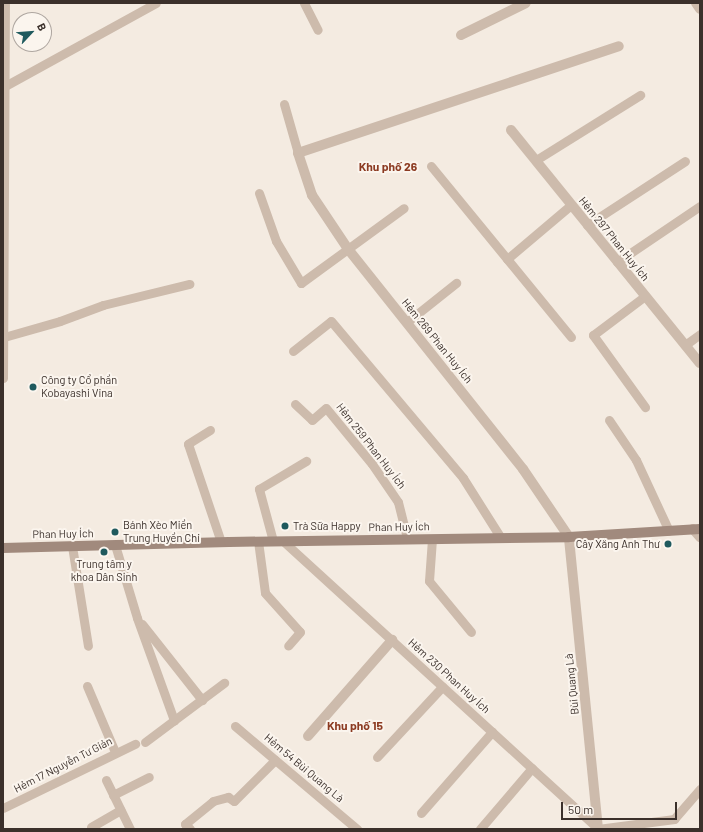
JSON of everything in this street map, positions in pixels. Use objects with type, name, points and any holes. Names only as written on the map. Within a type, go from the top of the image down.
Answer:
[{"type":"main road","name":"Phan Huy Ích","points":[[3,548],[258,541],[569,537],[696,529]]},
{"type":"street","points":[[461,35],[513,6],[526,3]]},
{"type":"street","points":[[696,3],[700,9]]},
{"type":"street","points":[[298,153],[619,46]]},
{"type":"street","name":"Hẻm 297 Phan Huy Ích","points":[[511,130],[700,363]]},
{"type":"street","name":"Hẻm 269 Phan Huy Ích","points":[[298,153],[312,194],[348,249],[523,469],[569,537]]},
{"type":"street","points":[[696,529],[700,537]]},
{"type":"street","name":"Bùi Quang Là","points":[[569,537],[598,829]]},
{"type":"street","points":[[308,736],[392,640]]},
{"type":"lane","points":[[3,378],[5,3]]},
{"type":"lane","points":[[5,86],[156,3]]},
{"type":"lane","points":[[304,3],[318,30]]},
{"type":"lane","points":[[536,160],[640,95]]},
{"type":"lane","name":"Hẻm 269 Phan Huy Ích","points":[[284,104],[298,153]]},
{"type":"lane","points":[[587,225],[685,161]]},
{"type":"lane","points":[[431,166],[571,337]]},
{"type":"lane","points":[[259,193],[276,241],[301,283],[404,208]]},
{"type":"lane","points":[[507,259],[571,205]]},
{"type":"lane","points":[[617,262],[700,206]]},
{"type":"lane","points":[[407,322],[456,283]]},
{"type":"lane","points":[[4,337],[60,321],[103,305],[189,284]]},
{"type":"lane","points":[[645,296],[593,335],[645,407]]},
{"type":"lane","points":[[293,351],[331,321],[463,478],[501,538]]},
{"type":"lane","points":[[684,345],[700,334]]},
{"type":"lane","name":"Hẻm 259 Phan Huy Ích","points":[[295,404],[312,420],[326,408],[398,502],[407,539]]},
{"type":"lane","points":[[609,420],[636,460],[669,531]]},
{"type":"lane","points":[[210,430],[188,444],[221,542]]},
{"type":"lane","points":[[278,541],[258,489],[306,461]]},
{"type":"lane","points":[[432,539],[429,580],[471,632]]},
{"type":"lane","points":[[258,541],[265,593],[300,632],[288,646]]},
{"type":"lane","name":"Hẻm 230 Phan Huy Ích","points":[[278,541],[392,640],[598,829]]},
{"type":"lane","points":[[115,545],[137,618],[174,720]]},
{"type":"lane","points":[[72,546],[88,646]]},
{"type":"lane","points":[[137,618],[202,700]]},
{"type":"lane","points":[[145,742],[224,683]]},
{"type":"lane","points":[[87,686],[115,752]]},
{"type":"lane","points":[[377,757],[442,686]]},
{"type":"lane","name":"Hẻm 54 Bùi Quang Là","points":[[235,726],[357,829]]},
{"type":"lane","points":[[421,813],[492,732]]},
{"type":"lane","name":"Hẻm 17 Nguyễn Tư Giản","points":[[3,808],[115,752],[135,744]]},
{"type":"lane","points":[[190,829],[185,824],[213,801],[228,797],[234,801],[275,760]]},
{"type":"lane","points":[[480,829],[532,768]]},
{"type":"lane","points":[[113,796],[149,776]]},
{"type":"lane","points":[[106,780],[130,829]]},
{"type":"lane","points":[[598,829],[674,819],[700,789]]},
{"type":"lane","points":[[91,827],[120,810]]},
{"type":"place","name":"Công ty Cổ phần Kobayashi Vina","points":[[33,387]]},
{"type":"place","name":"Trà Sữa Happy","points":[[285,526]]},
{"type":"place","name":"Bánh Xèo Miền Trung Huyền Chi","points":[[115,532]]},
{"type":"place","name":"Cây Xăng Anh Thư","points":[[668,544]]},
{"type":"place","name":"Trung tâm y khoa Dân Sinh","points":[[104,552]]},
{"type":"district","name":"Khu phố 26","points":[[388,167]]},
{"type":"district","name":"Khu phố 15","points":[[355,726]]}]
